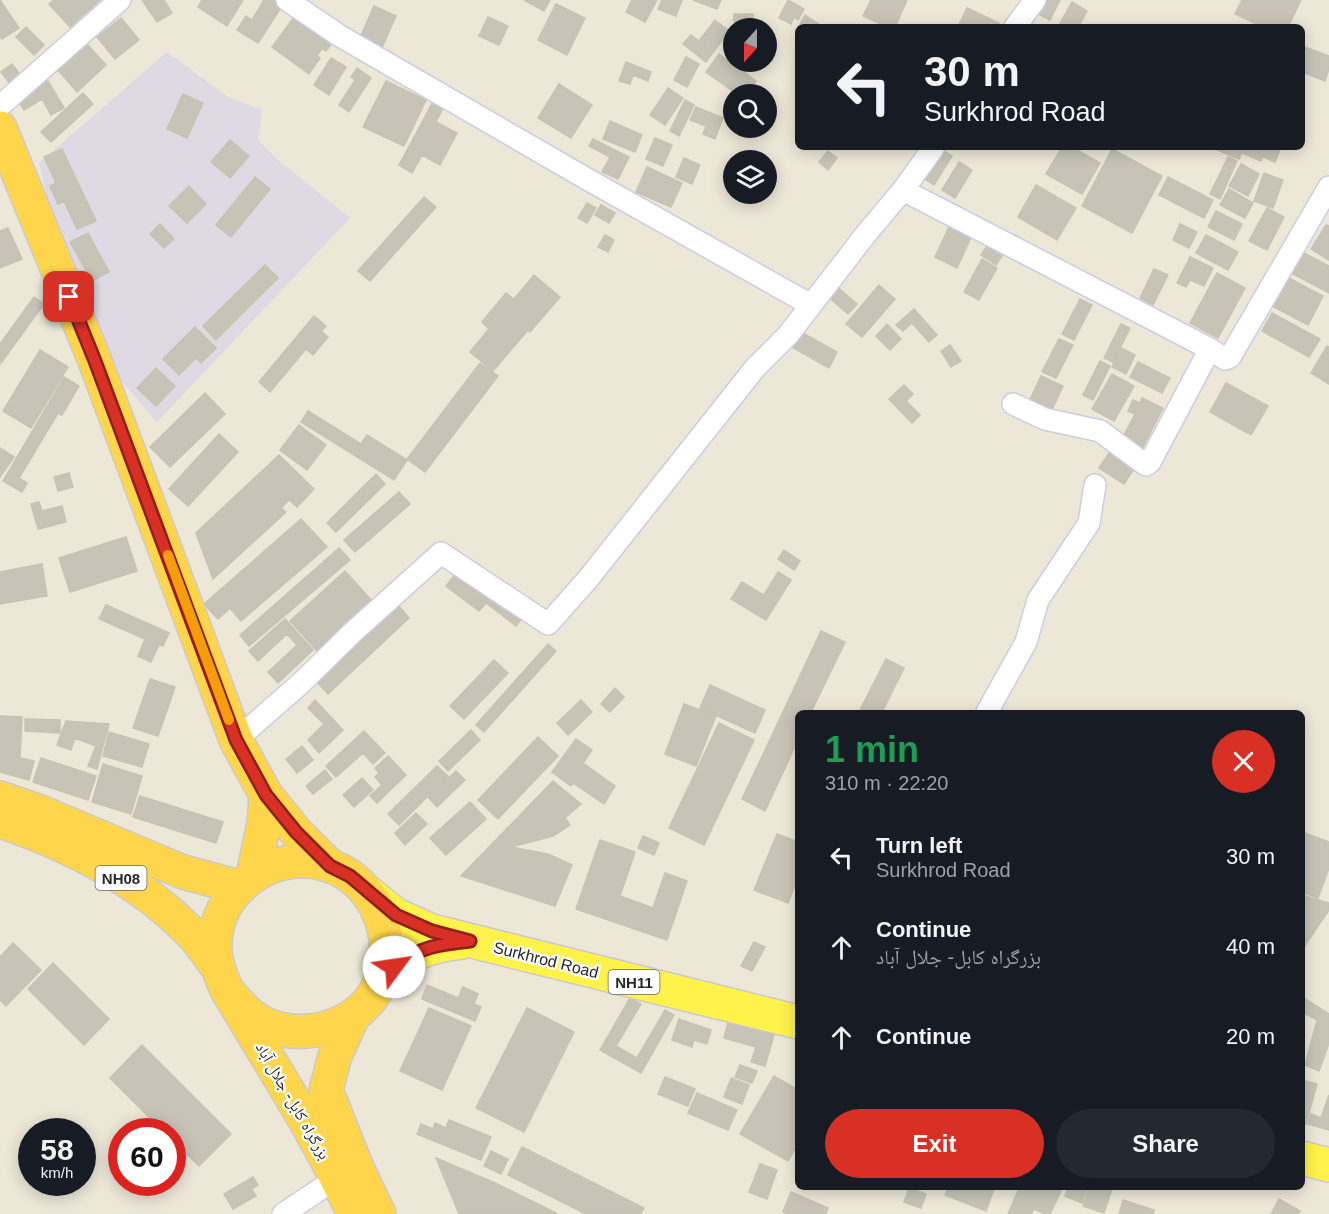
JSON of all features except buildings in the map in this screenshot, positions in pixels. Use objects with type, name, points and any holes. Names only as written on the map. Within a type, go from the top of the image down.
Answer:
[{"type":"highway","points":[[0,128],[95,361],[236,740],[266,795],[296,832],[330,866]]},
{"type":"highway","points":[[246,882],[264,823],[266,795]]},
{"type":"highway","name":"NH08","points":[[0,798],[39,811],[183,872],[246,882]]},
{"type":"highway","name":"بزرگراه کابل- جلال آباد","points":[[0,821],[28,830],[91,859],[140,890],[169,912],[195,937],[302,1115],[354,1214]]},
{"type":"highway","name":"بزرگراه کابل- جلال آباد","points":[[353,1016],[327,1029],[298,1033],[270,1027],[246,1012],[222,979],[215,942],[219,921],[228,901],[246,882],[278,864],[304,861],[330,866],[350,876],[366,891],[379,910],[386,931],[387,954],[382,976],[370,998],[353,1016],[335,1056],[326,1090],[357,1168],[379,1214]]},
{"type":"main road","name":"Surkhrod Road","points":[[366,891],[396,915],[432,931],[795,1021]]},
{"type":"main road","name":"Surkhrod Road","points":[[382,976],[406,957],[437,945],[470,941]]},
{"type":"main road","points":[[1305,1159],[1329,1165]]},
{"type":"street","points":[[0,106],[120,0]]},
{"type":"street","points":[[287,0],[350,42],[586,179],[811,305]]},
{"type":"street","points":[[1017,24],[1035,0]]},
{"type":"street","points":[[236,740],[441,553],[548,624],[588,579],[755,368],[788,335],[932,150]]},
{"type":"street","points":[[903,190],[1210,349],[1225,359],[1230,357],[1329,187]]},
{"type":"street","points":[[1013,404],[1045,419],[1100,431],[1140,463],[1146,465],[1150,462],[1210,349]]},
{"type":"street","points":[[988,710],[1026,642],[1038,600],[1089,523],[1095,485]]},
{"type":"street","points":[[283,1214],[337,1178]]},
{"type":"shaded area","points":[[167,52],[228,97],[262,110],[258,140],[279,161],[350,218],[157,422],[99,355],[66,277],[39,163]]},
{"type":"slow traffic","points":[[168,555],[229,720]]},
{"type":"route","points":[[69,297],[236,740],[266,795],[296,832],[330,866],[350,876],[396,915],[432,931],[470,941],[437,945],[406,957],[394,967]]}]
